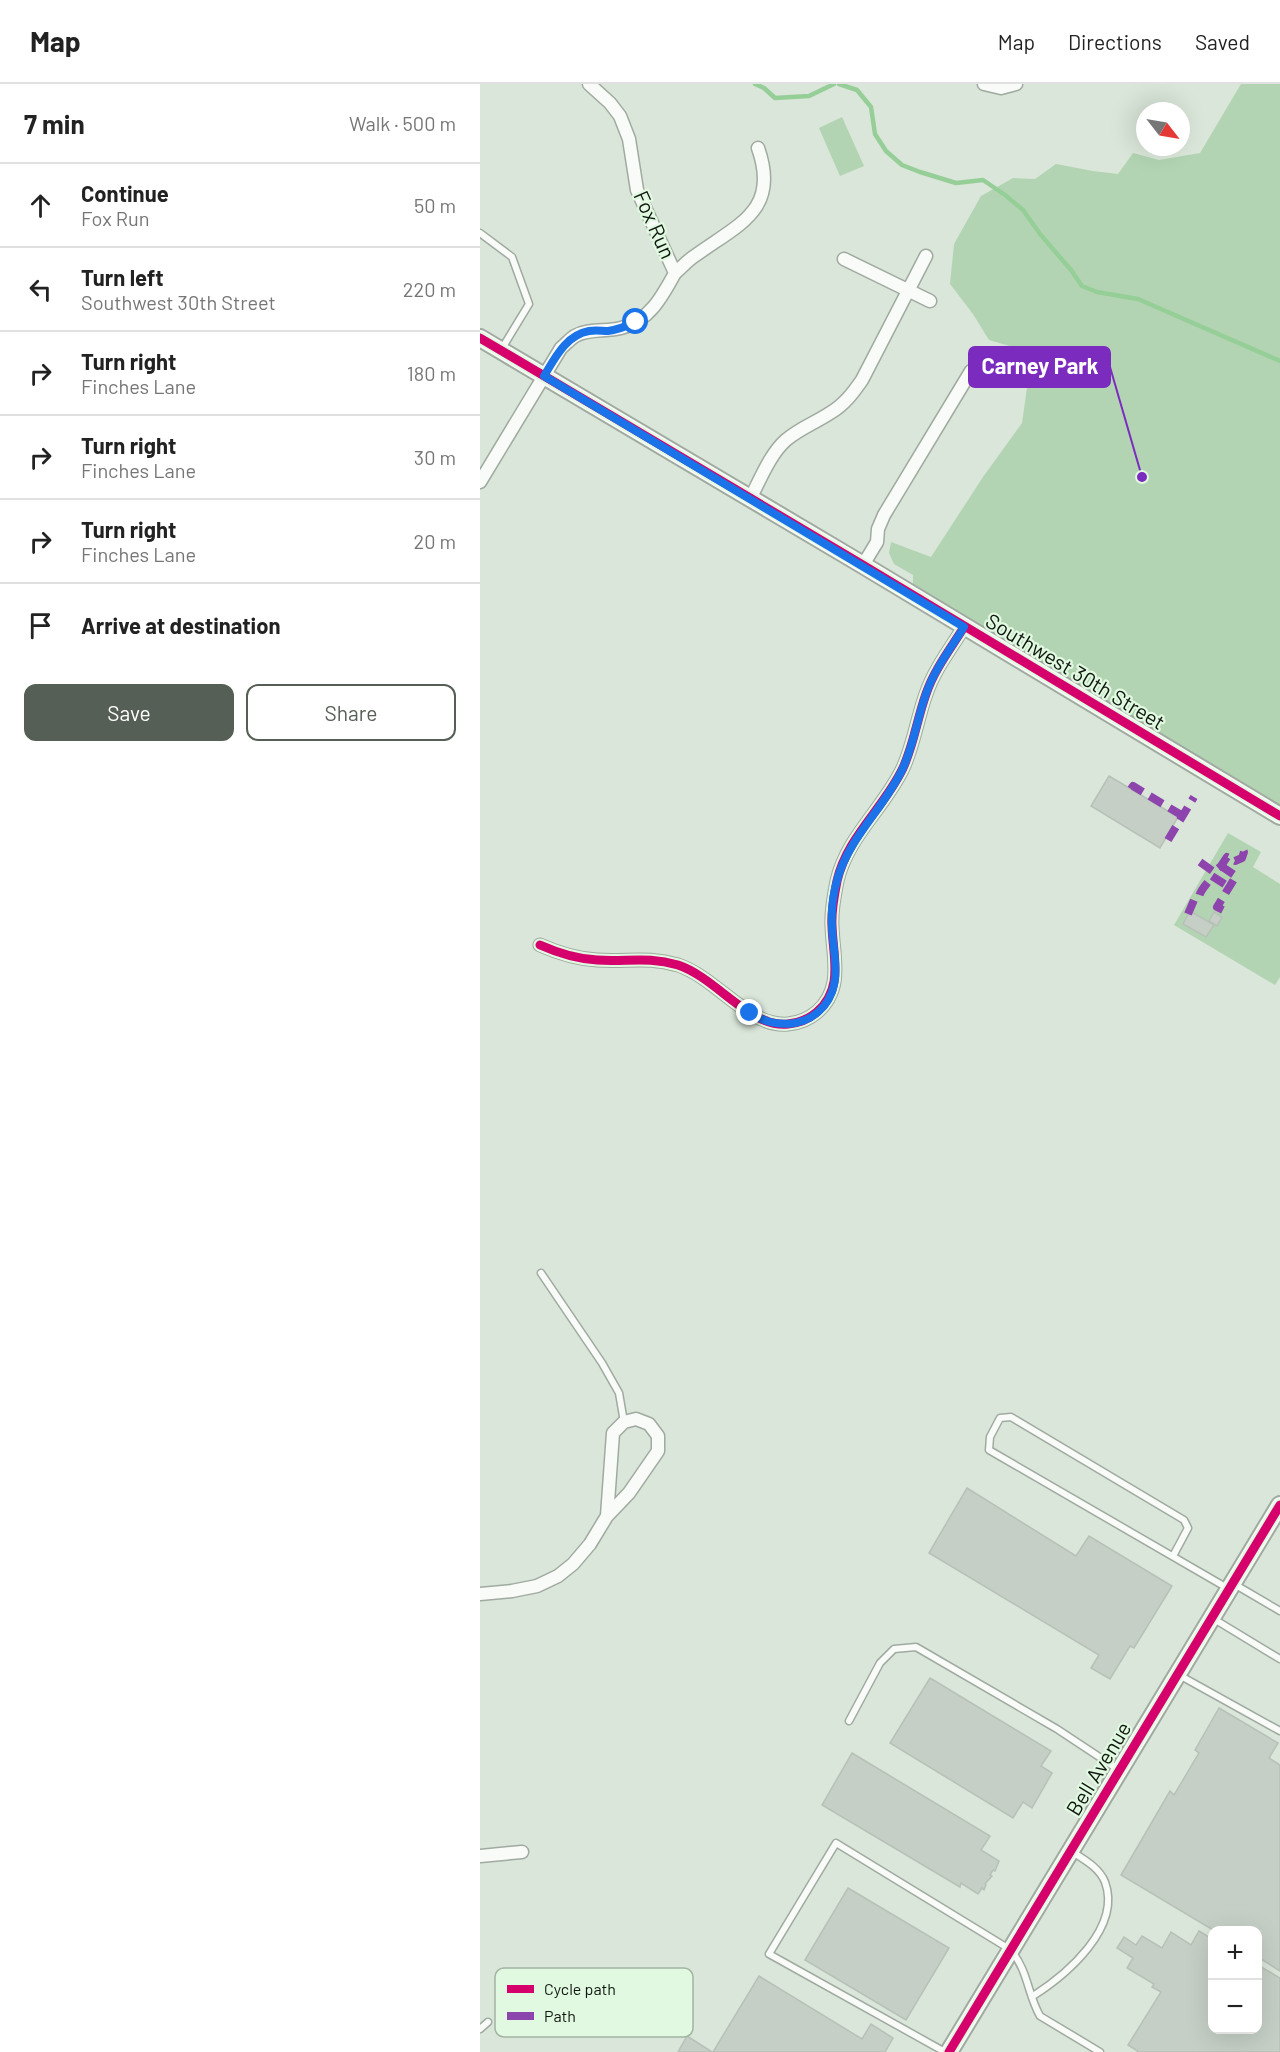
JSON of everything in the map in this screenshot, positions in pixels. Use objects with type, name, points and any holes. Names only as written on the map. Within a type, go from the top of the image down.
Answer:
[{"type":"street","name":"Fox Run","points":[[480,482],[561,348],[576,336],[590,331],[622,328],[648,314],[658,303],[675,273],[637,190],[629,138],[620,116],[589,84]]},
{"type":"street","points":[[984,84],[1001,88],[1016,84]]},
{"type":"street","points":[[675,273],[693,257],[744,222],[757,208],[764,190],[765,178],[758,148]]},
{"type":"street","points":[[750,499],[784,441],[801,428],[832,413],[852,395],[926,256]]},
{"type":"street","points":[[844,259],[930,301]]},
{"type":"street","name":"Southwest 30th Street","points":[[480,338],[1280,816]]},
{"type":"street","points":[[863,565],[877,542],[878,529],[884,515],[971,370],[996,364]]},
{"type":"street","points":[[540,945],[576,958],[598,960],[635,958],[657,960],[680,966],[700,975],[762,1020],[776,1024],[790,1024],[814,1014],[824,1005],[832,992],[836,978],[832,925],[833,901],[838,877],[857,835],[890,792],[902,769],[913,743],[926,693],[964,627]]},
{"type":"street","points":[[480,1594],[537,1586],[558,1576],[573,1564],[590,1544],[607,1516],[629,1493],[658,1451],[658,1436],[649,1424],[636,1419],[624,1422],[613,1433],[607,1516]]},
{"type":"street","name":"Bell Avenue","points":[[947,2052],[1280,1505]]},
{"type":"street","points":[[480,1856],[522,1852]]},
{"type":"lane","points":[[480,233],[512,257],[529,304],[501,351]]},
{"type":"lane","points":[[541,1273],[602,1363],[619,1393],[624,1422]]},
{"type":"lane","points":[[1173,1556],[1188,1528],[1184,1520],[1011,1417],[1000,1418],[990,1437],[989,1450],[1173,1556],[1280,1611]]},
{"type":"lane","points":[[1212,1618],[1280,1659]]},
{"type":"lane","points":[[849,1721],[880,1663],[894,1649],[916,1647],[1057,1729],[1120,1770]]},
{"type":"lane","points":[[1178,1675],[1280,1731]]},
{"type":"lane","points":[[947,2052],[769,1954],[836,1843],[1011,1950],[1021,1963],[1040,2016],[1100,2052]]},
{"type":"lane","points":[[1033,1996],[1055,1982],[1076,1962],[1096,1938],[1105,1917],[1108,1897],[1105,1882],[1099,1872],[1071,1851]]},
{"type":"lane","points":[[480,2029],[488,2022]]},
{"type":"green space","points":[[1241,84],[1280,84],[1280,813],[929,604],[933,597],[913,586],[913,575],[894,564],[889,553],[891,542],[931,557],[983,477],[1022,423],[1029,374],[1026,351],[989,340],[950,284],[954,244],[981,196],[1013,178],[1035,179],[1056,164],[1118,174],[1133,153],[1136,156],[1159,160],[1200,153]]},
{"type":"green space","points":[[842,117],[864,166],[840,176],[819,128]]},
{"type":"green space","points":[[1228,833],[1261,852],[1253,867],[1280,884],[1280,977],[1275,985],[1174,925]]},
{"type":"building","points":[[1109,776],[1178,817],[1160,848],[1091,806]]},
{"type":"building","points":[[1190,911],[1214,925],[1206,937],[1183,924]]},
{"type":"building","points":[[1214,912],[1222,917],[1217,926],[1209,921]]},
{"type":"building","points":[[967,1488],[1076,1556],[1089,1536],[1172,1586],[1134,1648],[1130,1646],[1110,1679],[1091,1668],[1099,1655],[929,1553]]},
{"type":"building","points":[[930,1678],[1051,1751],[1041,1766],[1052,1773],[1032,1808],[1023,1802],[1013,1818],[890,1743]]},
{"type":"building","points":[[1219,1708],[1278,1743],[1269,1758],[1280,1765],[1280,1971],[1262,1960],[1262,1926],[1208,1927],[1121,1875],[1170,1791],[1174,1795],[1199,1753],[1195,1750]]},
{"type":"building","points":[[852,1753],[990,1836],[981,1850],[999,1861],[995,1871],[993,1870],[990,1875],[992,1876],[985,1884],[984,1890],[982,1888],[978,1894],[961,1883],[960,1887],[822,1805]]},
{"type":"building","points":[[848,1888],[949,1948],[906,2020],[805,1960]]},
{"type":"building","points":[[1199,1931],[1208,1937],[1208,2034],[1262,2034],[1262,1967],[1280,1978],[1280,2052],[1139,2052],[1128,2045],[1161,1992],[1152,1987],[1154,1984],[1127,1968],[1133,1958],[1117,1948],[1124,1937],[1136,1945],[1142,1936],[1162,1948],[1171,1932],[1191,1945]]},
{"type":"building","points":[[759,1976],[862,2039],[871,2024],[893,2038],[885,2052],[713,2052]]},
{"type":"building","points":[[689,2037],[712,2052],[678,2052]]},
{"type":"waterway","points":[[755,84],[764,88],[775,98],[809,96],[834,84]]},
{"type":"waterway","points":[[839,84],[857,90],[871,107],[875,134],[886,151],[902,165],[956,183],[983,180],[1023,210],[1082,286],[1097,292],[1138,299],[1280,361]]},
{"type":"marked path","points":[[1131,789],[1133,786],[1183,816]]},
{"type":"marked path","points":[[1168,840],[1194,797]]},
{"type":"marked path","points":[[1200,862],[1214,872],[1227,857],[1235,861],[1242,858],[1244,852],[1241,846]]},
{"type":"marked path","points":[[1221,866],[1236,876],[1217,907],[1223,910],[1225,906]]},
{"type":"marked path","points":[[1188,914],[1194,900],[1199,897],[1212,876],[1229,887]]},
{"type":"cycle path","points":[[480,338],[1280,816]]},
{"type":"cycle path","points":[[540,945],[582,958],[647,960],[678,965],[706,980],[746,1011],[774,1023],[796,1023],[817,1012],[831,993],[834,983],[832,915],[842,865],[857,836],[903,768],[929,685],[964,627]]},
{"type":"cycle path","points":[[949,2052],[1280,1505]]},
{"type":"place","name":"Carney Park","points":[[1142,477]]},
{"type":"route","points":[[636,322],[622,328],[590,331],[576,336],[561,348],[544,376],[964,627],[936,672],[926,693],[913,743],[902,769],[890,792],[857,835],[838,877],[833,901],[832,925],[836,978],[832,992],[824,1005],[814,1014],[790,1024],[776,1024],[750,1013]]}]
